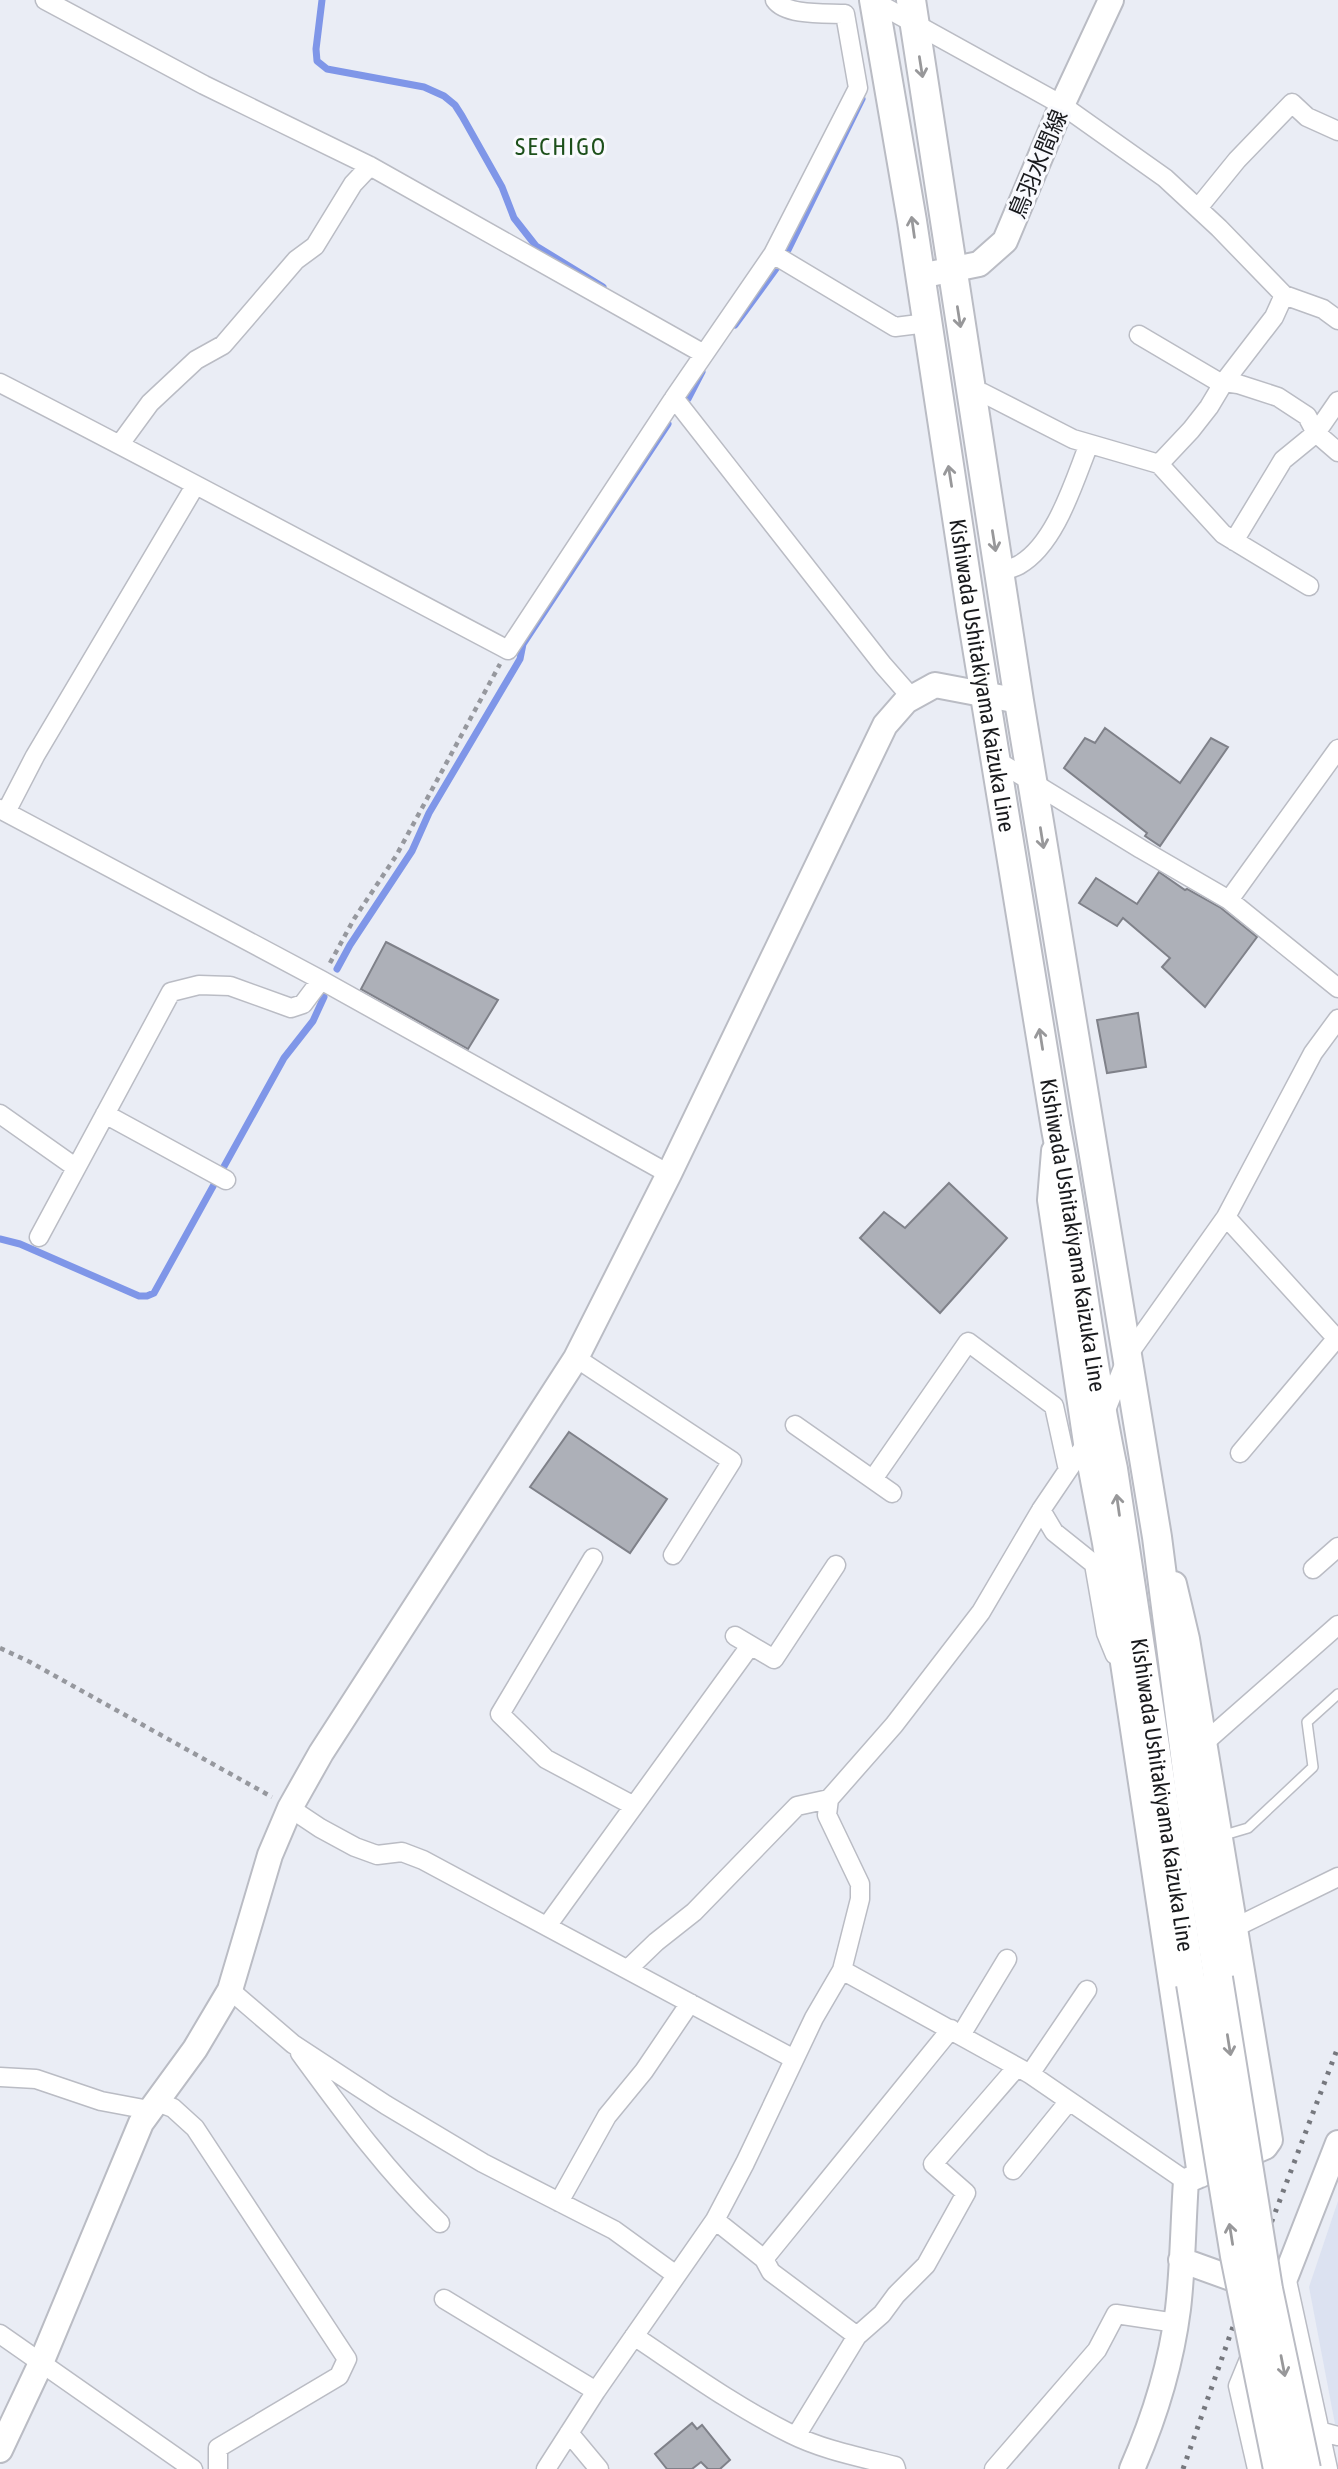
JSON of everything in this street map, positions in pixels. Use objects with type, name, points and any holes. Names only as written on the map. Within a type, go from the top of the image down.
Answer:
[{"type":"main road","name":"Kishiwada Ushitakiyama Kaizuka Line","points":[[873,0],[1071,1209],[1102,1419],[1205,1981],[1306,2469]]},
{"type":"main road","name":"Kishiwada Ushitakiyama Kaizuka Line","points":[[912,11],[1019,701],[1157,1537],[1189,1786],[1205,1981],[1235,2256],[1278,2469]]},
{"type":"street","points":[[45,0],[204,85],[370,166],[704,354]]},
{"type":"street","points":[[0,383],[508,650],[674,398],[773,254],[858,88],[845,15],[799,12],[778,5],[775,0]]},
{"type":"street","points":[[873,0],[912,11],[1062,105],[1165,178],[1284,295],[1323,309],[1338,320]]},
{"type":"street","name":"鳥羽水間線","points":[[920,276],[979,264],[1005,241],[1062,105],[1111,0]]},
{"type":"street","points":[[1198,208],[1237,160],[1292,103],[1307,117],[1338,131]]},
{"type":"street","points":[[120,444],[150,402],[196,360],[223,345],[296,260],[316,246],[353,184],[370,166]]},
{"type":"street","points":[[773,254],[895,327],[927,323]]},
{"type":"street","points":[[1160,464],[1197,423],[1273,317],[1284,295]]},
{"type":"street","points":[[1139,335],[1217,381],[1238,384],[1278,397],[1307,416],[1317,433],[1338,452]]},
{"type":"street","points":[[971,392],[983,393],[1073,439],[1160,464],[1223,534],[1309,586]]},
{"type":"street","points":[[674,398],[883,665],[912,698]]},
{"type":"street","points":[[1234,541],[1283,460],[1317,433],[1338,401]]},
{"type":"street","points":[[999,573],[1021,564],[1046,539],[1062,509],[1089,444]]},
{"type":"street","points":[[195,486],[3,811],[321,980],[669,1174]]},
{"type":"street","points":[[0,2450],[41,2363],[141,2123],[195,2049],[230,1990],[270,1855],[290,1808],[321,1753],[576,1357],[669,1174],[885,725],[906,701],[935,685],[1019,701]]},
{"type":"street","points":[[1229,900],[1338,749]]},
{"type":"street","points":[[996,760],[1229,900],[1338,988]]},
{"type":"street","points":[[38,1237],[171,992],[199,985],[230,986],[291,1008],[303,1004],[321,980]]},
{"type":"street","points":[[546,2469],[596,2391],[715,2220],[745,2164],[814,2018],[842,1970],[860,1899],[860,1884],[827,1815],[829,1799],[894,1725],[981,1612],[1041,1510],[1102,1419],[1128,1355],[1226,1217],[1313,1053],[1338,1019]]},
{"type":"street","points":[[0,1114],[75,1167]]},
{"type":"street","points":[[105,1114],[219,1176]]},
{"type":"street","points":[[1056,1129],[1051,1200],[1086,1443],[1105,1543],[1126,1681],[1193,2178],[1181,2260],[1176,2323],[1167,2367],[1144,2442],[1132,2469]]},
{"type":"street","points":[[1226,1217],[1337,1339],[1240,1453]]},
{"type":"street","points":[[873,1479],[968,1342],[1054,1406],[1068,1470]]},
{"type":"street","points":[[576,1357],[732,1461],[673,1555]]},
{"type":"street","points":[[1136,1409],[1186,1639],[1270,2140],[1265,2147],[1193,2178]]},
{"type":"street","points":[[795,1425],[892,1493]]},
{"type":"street","points":[[1041,1510],[1054,1532],[1094,1564],[1106,1633],[1126,1681]]},
{"type":"street","points":[[1313,1569],[1338,1547]]},
{"type":"street","points":[[593,1558],[500,1714],[546,1759],[634,1806]]},
{"type":"street","points":[[547,1926],[634,1806],[742,1641],[774,1659],[835,1565]]},
{"type":"street","points":[[1204,1743],[1338,1625]]},
{"type":"street","points":[[628,1969],[656,1942],[694,1912],[797,1806],[829,1799]]},
{"type":"street","points":[[290,1808],[355,1847],[377,1855],[402,1852],[423,1860],[794,2059]]},
{"type":"street","points":[[1234,1928],[1338,1877]]},
{"type":"street","points":[[764,2259],[956,2032],[1007,1959]]},
{"type":"street","points":[[842,1970],[1023,2071],[1193,2178]]},
{"type":"street","points":[[230,1990],[293,2044],[386,2105],[483,2163],[614,2230],[676,2275]]},
{"type":"street","points":[[796,2436],[857,2336],[926,2265],[966,2193],[933,2164],[1023,2071],[1087,1990]]},
{"type":"street","points":[[559,2202],[607,2116],[644,2071],[690,2003]]},
{"type":"street","points":[[293,2044],[364,2141],[405,2189],[440,2223]]},
{"type":"street","points":[[0,2077],[36,2079],[101,2101],[173,2108],[195,2128],[347,2359],[339,2376],[218,2448],[218,2469]]},
{"type":"street","points":[[1013,2170],[1069,2101]]},
{"type":"street","points":[[1257,2469],[1238,2386],[1338,2143]]},
{"type":"street","points":[[715,2220],[764,2259],[771,2272],[857,2336]]},
{"type":"street","points":[[1181,2260],[1281,2285]]},
{"type":"street","points":[[1281,2285],[1328,2469]]},
{"type":"street","points":[[444,2299],[596,2391]]},
{"type":"street","points":[[994,2469],[1097,2350],[1116,2314],[1176,2323]]},
{"type":"street","points":[[0,2334],[193,2469]]},
{"type":"street","points":[[634,2336],[711,2387],[796,2436],[847,2454],[895,2466],[897,2469]]},
{"type":"street","points":[[1248,2432],[1317,2423],[1338,2436]]},
{"type":"street","points":[[569,2433],[599,2469]]},
{"type":"lane","points":[[1219,1836],[1248,1828],[1313,1767],[1307,1722],[1338,1694]]},
{"type":"path","points":[[321,980],[354,919],[396,856],[508,650]]},
{"type":"path","points":[[0,1648],[30,1662],[290,1808]]},
{"type":"shaded area","points":[[1338,2201],[1338,2425],[1335,2424],[1309,2287]]},
{"type":"building","points":[[1105,728],[1180,783],[1211,738],[1228,747],[1160,846],[1064,768],[1085,738],[1095,743]]},
{"type":"building","points":[[1159,872],[1185,890],[1221,908],[1257,937],[1205,1007],[1162,967],[1170,958],[1123,918],[1117,926],[1079,903],[1096,878],[1137,904]]},
{"type":"building","points":[[386,942],[498,1000],[468,1049],[361,989]]},
{"type":"building","points":[[1138,1013],[1146,1067],[1107,1073],[1097,1020]]},
{"type":"building","points":[[949,1183],[1007,1238],[940,1313],[860,1238],[884,1212],[905,1228]]},
{"type":"building","points":[[569,1432],[667,1499],[630,1553],[530,1487]]},
{"type":"building","points":[[692,2423],[697,2429],[702,2425],[730,2460],[720,2469],[708,2469],[701,2462],[692,2469],[667,2469],[655,2454]]},
{"type":"waterway","points":[[322,0],[317,61],[327,69],[424,87],[444,96],[455,105],[462,116],[502,187],[514,218],[536,246],[603,287]]},
{"type":"waterway","points":[[788,250],[862,99]]},
{"type":"waterway","points":[[735,325],[778,266]]},
{"type":"waterway","points":[[688,399],[702,372]]},
{"type":"waterway","points":[[337,969],[412,851],[429,813],[520,659],[523,644],[668,424]]},
{"type":"waterway","points":[[0,1239],[20,1244],[139,1296],[154,1293],[284,1058],[313,1021],[324,997]]},
{"type":"railway","points":[[1183,2469],[1248,2284],[1338,2047]]},
{"type":"district","name":"SECHIGO","points":[[561,146]]}]
